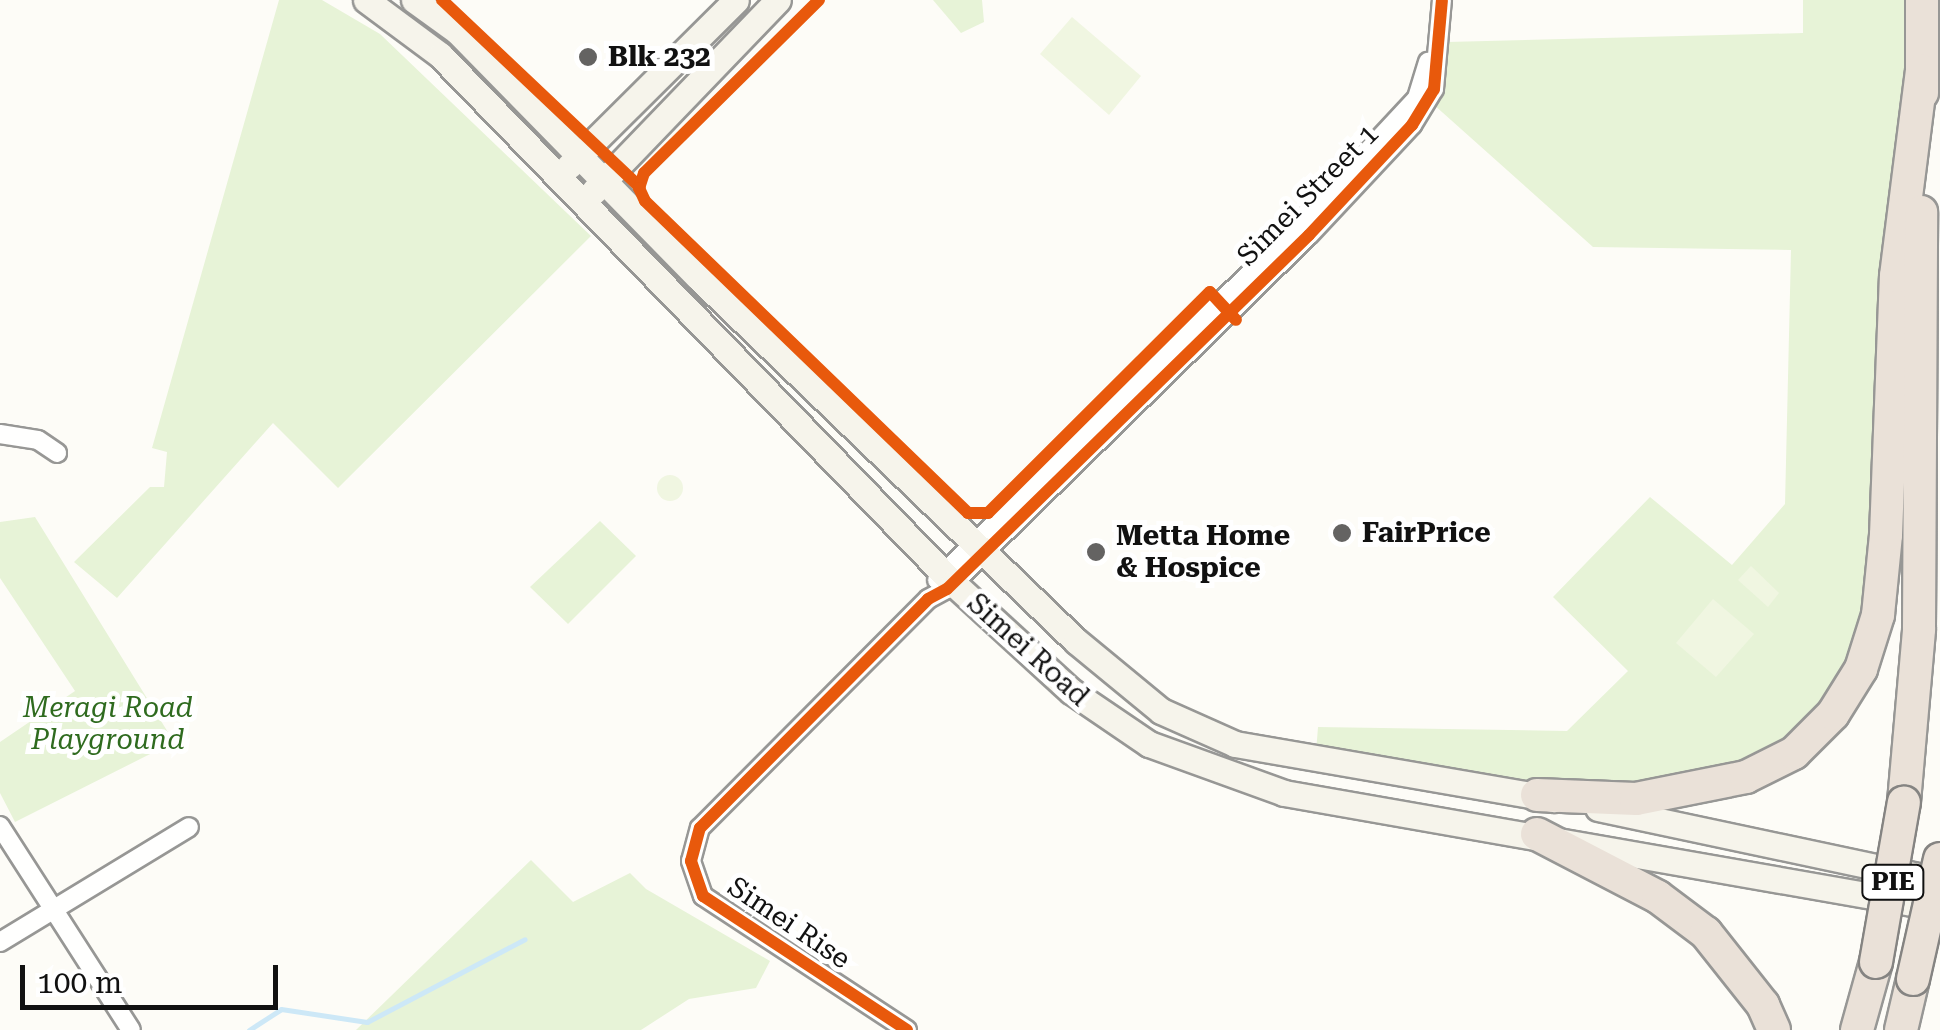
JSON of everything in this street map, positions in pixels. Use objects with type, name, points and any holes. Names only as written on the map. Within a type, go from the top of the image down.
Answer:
[{"type":"highway","name":"PIE","points":[[1857,1030],[1876,962],[1904,802],[1918,629],[1922,0]]},
{"type":"highway","points":[[1537,795],[1636,799],[1746,777],[1794,753],[1834,714],[1861,669],[1878,615],[1886,534],[1896,276],[1922,71]]},
{"type":"highway","points":[[1537,834],[1658,897],[1706,933],[1763,1005],[1774,1030]]},
{"type":"highway","name":"PIE","points":[[1901,1030],[1913,980],[1926,868]]},
{"type":"main road","name":"Simei Road","points":[[366,0],[440,55],[948,578],[1071,691],[1182,762],[1284,793],[1537,834],[1940,908]]},
{"type":"main road","name":"Simei Road","points":[[414,0],[457,31],[604,180],[1101,662],[1161,711],[1235,744],[1386,773],[1537,795],[1926,868],[1940,882]]},
{"type":"main road","points":[[558,177],[736,0]]},
{"type":"main road","points":[[584,202],[778,0]]},
{"type":"main road","points":[[440,55],[454,52],[457,31]]},
{"type":"street","name":"Simei Street 1","points":[[700,828],[1299,225],[1417,98],[1428,60],[1430,0]]},
{"type":"street","name":"Simei Street 1","points":[[980,545],[1309,236],[1412,125],[1434,90],[1442,0]]},
{"type":"street","points":[[0,434],[38,440],[56,453]]},
{"type":"street","points":[[0,826],[131,1030]]},
{"type":"street","points":[[0,942],[189,827]]},
{"type":"street","name":"Simei Rise","points":[[700,828],[691,861],[703,896],[907,1030]]},
{"type":"green space","points":[[279,0],[322,0],[380,34],[591,236],[338,488],[273,423],[117,598],[74,562],[150,487],[164,487],[167,452],[152,448]]},
{"type":"green space","points":[[933,0],[982,0],[984,22],[961,33]]},
{"type":"green space","points":[[1803,0],[1917,0],[1883,476],[1855,666],[1790,748],[1691,786],[1539,789],[1316,752],[1318,727],[1567,731],[1628,671],[1553,597],[1650,497],[1732,565],[1785,504],[1791,250],[1593,247],[1433,104],[1447,42],[1803,33]]},
{"type":"green space","points":[[1072,17],[1141,76],[1109,115],[1040,54]]},
{"type":"green space","points":[[670,475],[679,479],[683,488],[679,497],[670,501],[661,497],[657,488],[661,479]]},
{"type":"green space","name":"Meragi Road Playground","points":[[35,517],[174,742],[15,822],[0,793],[0,742],[75,691],[0,578],[0,522]]},
{"type":"green space","points":[[600,521],[636,556],[568,624],[530,587]]},
{"type":"green space","points":[[1751,566],[1779,593],[1768,607],[1738,580]]},
{"type":"green space","points":[[1713,599],[1754,634],[1716,677],[1676,643]]},
{"type":"green space","points":[[531,860],[573,902],[630,873],[646,889],[770,961],[756,988],[689,999],[641,1030],[356,1030]]},
{"type":"waterway","points":[[249,1030],[281,1009],[367,1022],[525,939]]},
{"type":"cycle path","points":[[442,0],[640,187]]},
{"type":"cycle path","points":[[819,0],[644,173],[639,188],[645,201],[968,513],[988,513],[1210,292],[1236,320]]},
{"type":"cycle path","points":[[907,1030],[703,896],[691,861],[700,828],[928,599],[947,589],[1309,235],[1412,125],[1434,89],[1442,0]]},
{"type":"place","name":"Blk 232","points":[[588,57]]},
{"type":"place","name":"FairPrice","points":[[1342,533]]},
{"type":"place","name":"Metta Home & Hospice","points":[[1096,552]]}]
